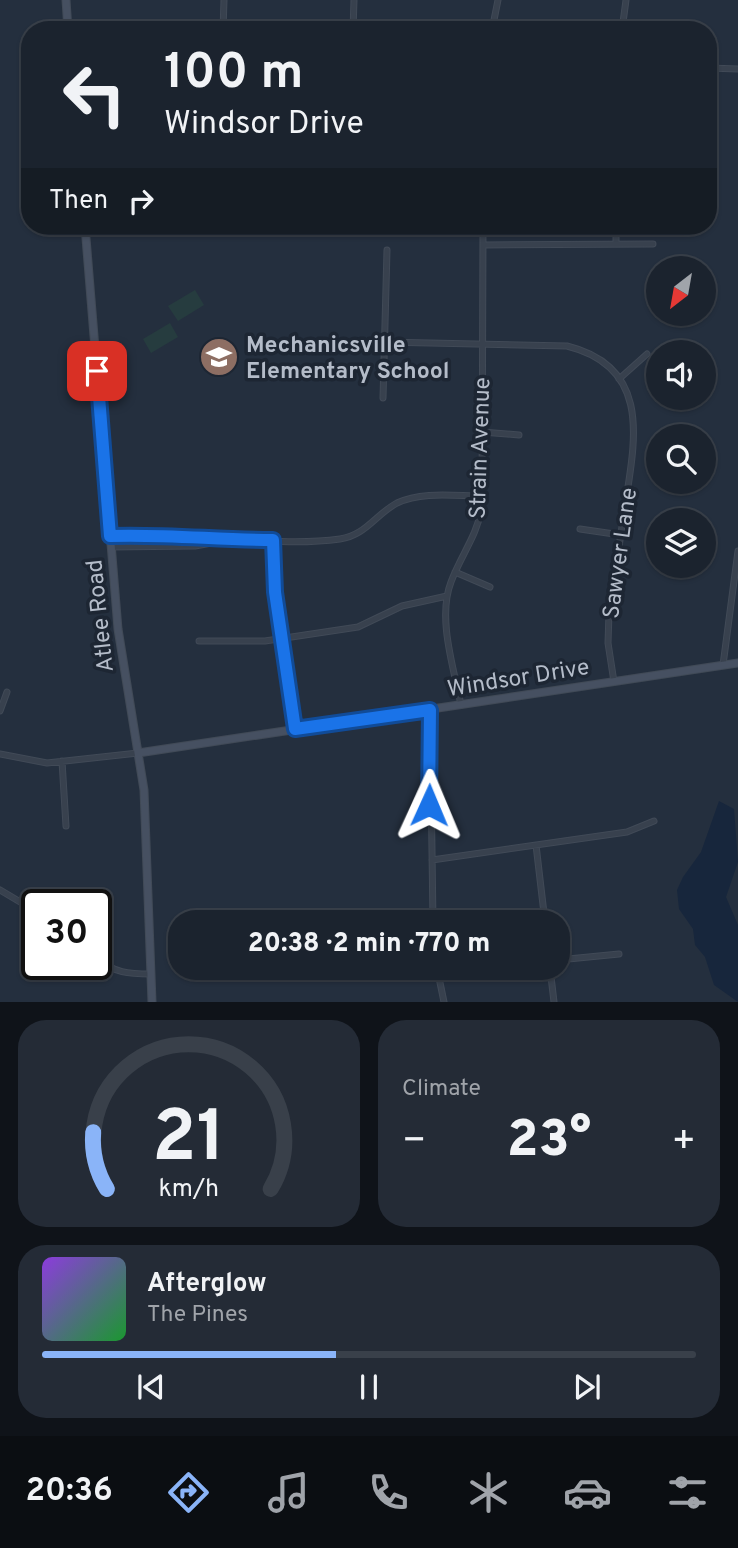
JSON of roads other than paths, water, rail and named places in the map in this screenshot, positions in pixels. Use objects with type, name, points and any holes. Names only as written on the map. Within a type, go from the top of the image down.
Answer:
[{"type":"main road","points":[[66,0],[67,21]]},
{"type":"main road","name":"Atlee Road","points":[[86,235],[118,629],[144,790],[152,1002]]},
{"type":"main road","name":"Windsor Drive","points":[[138,753],[738,663]]},
{"type":"street","points":[[223,21],[224,0]]},
{"type":"street","points":[[353,21],[354,0]]},
{"type":"street","points":[[494,21],[498,0]]},
{"type":"street","points":[[623,21],[626,0]]},
{"type":"street","points":[[717,68],[738,69]]},
{"type":"street","name":"Strain Avenue","points":[[461,705],[448,631],[447,596],[455,572],[476,534],[482,496],[483,235]]},
{"type":"street","points":[[616,235],[616,244]]},
{"type":"street","points":[[483,245],[653,244]]},
{"type":"street","points":[[383,398],[387,250]]},
{"type":"street","name":"Sawyer Lane","points":[[384,342],[567,346],[594,356],[619,379],[630,398],[635,430],[608,630],[614,682]]},
{"type":"street","points":[[619,379],[646,355]]},
{"type":"street","points":[[482,432],[519,435]]},
{"type":"street","points":[[110,536],[180,535],[232,540],[344,538],[362,532],[388,509],[407,500],[434,495],[482,496]]},
{"type":"street","points":[[580,529],[621,535]]},
{"type":"street","points":[[111,547],[186,546],[232,540]]},
{"type":"street","points":[[273,540],[282,639],[295,729]]},
{"type":"street","points":[[723,665],[738,551]]},
{"type":"street","points":[[455,572],[490,587]]},
{"type":"street","points":[[199,641],[282,639],[363,626],[402,606],[447,596]]},
{"type":"street","points":[[0,711],[7,691]]},
{"type":"street","points":[[430,710],[429,805],[433,910]]},
{"type":"street","points":[[0,754],[32,762],[138,753]]},
{"type":"street","points":[[62,761],[66,826]]},
{"type":"street","points":[[432,860],[627,832],[653,821]]},
{"type":"street","points":[[536,845],[544,910]]},
{"type":"street","points":[[0,890],[21,902]]},
{"type":"street","points":[[570,959],[619,954]]},
{"type":"street","points":[[112,970],[124,974],[151,974]]},
{"type":"street","points":[[439,980],[444,1002]]},
{"type":"street","points":[[551,980],[554,1002]]},
{"type":"water","points":[[719,801],[734,809],[738,862],[726,897],[738,925],[738,1002],[714,985],[705,957],[695,945],[693,929],[679,909],[677,890],[701,852]]},
{"type":"place","name":"Mechanicsville Elementary School","points":[[219,357]]}]
